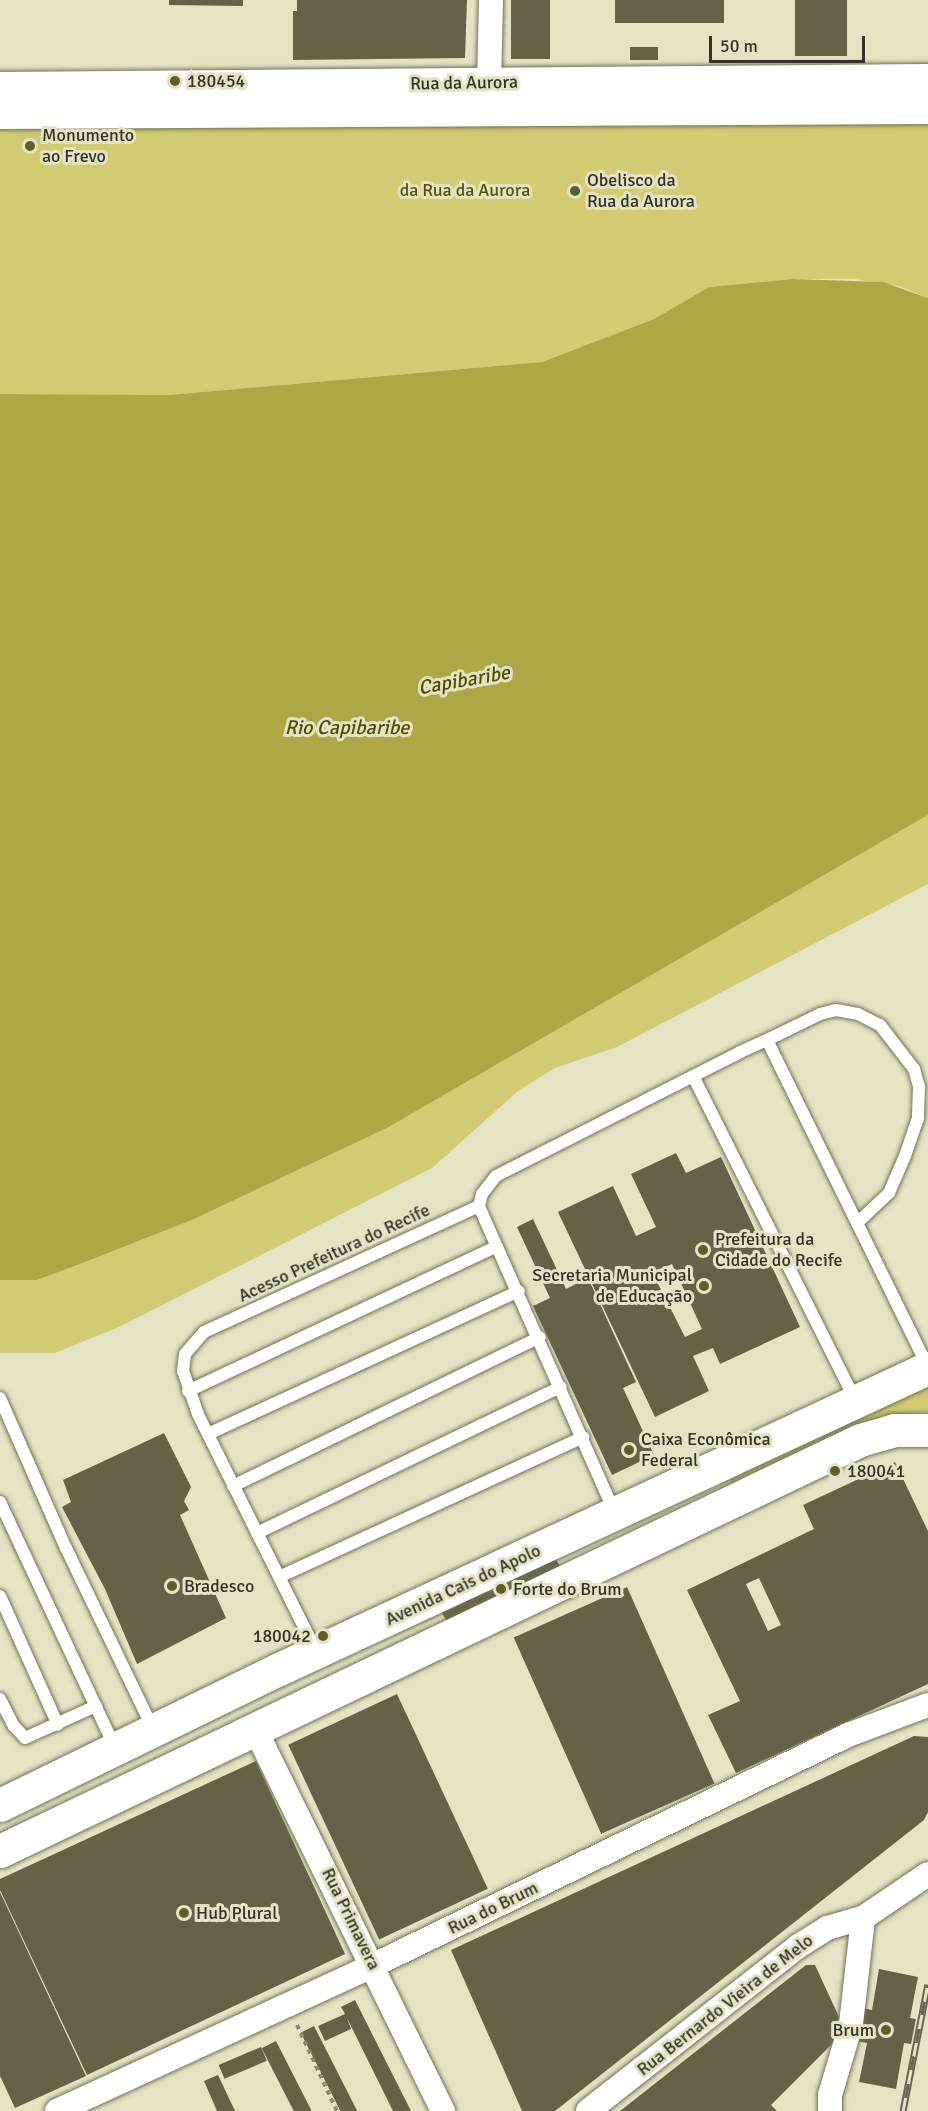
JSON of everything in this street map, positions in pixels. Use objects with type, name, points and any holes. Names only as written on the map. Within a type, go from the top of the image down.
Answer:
[{"type":"main road","name":"Rua da Aurora","points":[[0,88],[928,80]]},
{"type":"main road","name":"Rua da Aurora","points":[[0,112],[928,107]]},
{"type":"main road","name":"Avenida Cais do Apolo","points":[[0,1804],[613,1508],[701,1476],[928,1367]]},
{"type":"main road","points":[[0,1851],[860,1440],[894,1430],[928,1430]]},
{"type":"street","points":[[489,82],[491,0]]},
{"type":"street","name":"Rua do Brum","points":[[57,2111],[374,1965],[848,1735],[928,1705]]},
{"type":"street","name":"Rua Primavera","points":[[255,1728],[374,1965],[443,2111]]},
{"type":"street","name":"Rua Bernardo Vieira de Melo","points":[[588,2111],[797,1947],[827,1928],[863,1918],[928,1874]]},
{"type":"street","points":[[830,2111],[830,2095],[851,2024],[863,1918]]},
{"type":"lane","points":[[640,1486],[613,1508],[540,1337],[497,1246],[480,1200],[496,1176],[820,1014],[837,1010],[858,1014],[880,1026],[914,1069],[919,1087],[918,1118],[889,1193],[857,1223]]},
{"type":"lane","points":[[767,1040],[928,1367]]},
{"type":"lane","points":[[693,1076],[856,1401]]},
{"type":"lane","name":"Acesso Prefeitura do Recife","points":[[188,1391],[183,1371],[185,1354],[204,1332],[480,1200]]},
{"type":"lane","points":[[317,1652],[188,1391],[497,1246]]},
{"type":"lane","points":[[208,1434],[519,1291]]},
{"type":"lane","points":[[233,1486],[540,1337]]},
{"type":"lane","points":[[257,1533],[561,1387]]},
{"type":"lane","points":[[0,1398],[66,1548],[153,1730]]},
{"type":"lane","points":[[279,1577],[583,1437]]},
{"type":"lane","points":[[660,1476],[679,1471],[701,1476]]},
{"type":"lane","points":[[0,1502],[116,1748]]},
{"type":"lane","points":[[0,1596],[58,1725]]},
{"type":"lane","points":[[0,1699],[14,1726],[25,1738],[96,1706]]},
{"type":"path","points":[[287,2005],[337,2111]]},
{"type":"green space","name":"da Rua da Aurora","points":[[928,123],[928,298],[899,286],[854,279],[792,279],[709,287],[654,319],[542,362],[169,395],[0,394],[0,126]]},
{"type":"green space","points":[[928,815],[928,884],[617,1047],[555,1068],[518,1091],[432,1168],[119,1327],[55,1353],[0,1353],[0,1280],[37,1280],[88,1261],[192,1220],[387,1128]]},
{"type":"green space","points":[[928,1384],[928,1412],[902,1414],[733,1488],[729,1477]]},
{"type":"water","name":"Rio Capibaribe","points":[[792,279],[883,282],[928,298],[928,815],[387,1128],[192,1220],[88,1261],[37,1280],[0,1280],[0,394],[169,395],[542,362],[654,319],[709,287]]},
{"type":"building","points":[[169,0],[243,0],[243,6],[169,5]]},
{"type":"building","points":[[297,0],[467,0],[465,58],[293,60],[293,11],[297,11]]},
{"type":"building","points":[[511,0],[550,0],[550,59],[511,59]]},
{"type":"building","points":[[615,0],[724,0],[724,23],[615,23]]},
{"type":"building","points":[[795,0],[847,0],[847,56],[795,56]]},
{"type":"building","points":[[630,47],[658,47],[658,60],[630,60]]},
{"type":"building","points":[[676,1153],[686,1173],[721,1157],[800,1327],[720,1364],[713,1348],[693,1356],[709,1391],[655,1417],[558,1212],[613,1186],[636,1236],[656,1227],[631,1174]],"holes":[[[672,1264],[702,1329],[685,1337],[652,1272]]]},
{"type":"building","points":[[533,1219],[566,1289],[588,1278],[636,1382],[623,1388],[654,1455],[612,1475],[533,1306],[550,1298],[517,1227]]},
{"type":"building","points":[[164,1433],[191,1487],[184,1501],[189,1510],[180,1515],[226,1618],[137,1664],[105,1589],[62,1507],[71,1502],[63,1480]]},
{"type":"building","points":[[895,1462],[928,1531],[928,1684],[736,1773],[708,1715],[740,1701],[687,1590],[814,1529],[803,1505]],"holes":[[[759,1578],[781,1625],[768,1631],[746,1584]]]},
{"type":"building","name":"Forte do Brum","points":[[553,1553],[563,1573],[451,1630],[441,1610]]},
{"type":"building","points":[[627,1587],[714,1783],[601,1834],[514,1637]]},
{"type":"building","points":[[397,1694],[488,1889],[379,1940],[288,1745]]},
{"type":"building","points":[[914,1736],[928,1737],[928,1812],[924,1820],[555,2111],[522,2111],[451,1950]]},
{"type":"building","points":[[256,1761],[345,1954],[87,2075],[0,1890],[0,1879]]},
{"type":"building","points":[[0,1892],[86,2076],[15,2108],[0,2076]]},
{"type":"building","points":[[806,1965],[815,1965],[839,2017],[834,2042],[771,2105],[777,2111],[620,2111]]},
{"type":"building","name":"Brum","points":[[879,1969],[918,1977],[910,2018],[916,2019],[911,2044],[904,2043],[896,2089],[859,2082],[867,2043],[856,2041],[862,2008],[872,2010]]},
{"type":"building","points":[[355,2000],[411,2111],[393,2111],[347,2018],[351,2029],[325,2041],[318,2026],[345,2014],[341,2007]]},
{"type":"building","points":[[314,2026],[357,2111],[340,2111],[301,2033]]},
{"type":"building","points":[[276,2041],[311,2110],[294,2111],[262,2048]]},
{"type":"building","points":[[261,2047],[267,2061],[225,2079],[219,2065]]},
{"type":"building","points":[[218,2075],[235,2111],[217,2111],[204,2081]]},
{"type":"railway","points":[[903,2111],[928,1984]]},
{"type":"place","name":"180454","points":[[175,81]]},
{"type":"place","name":"Monumento ao Frevo","points":[[30,146]]},
{"type":"place","name":"Obelisco da Rua da Aurora","points":[[575,191]]},
{"type":"place","name":"Prefeitura da Cidade do Recife","points":[[703,1250]]},
{"type":"place","name":"Secretaria Municipal de Educação","points":[[704,1286]]},
{"type":"place","name":"Caixa Econômica Federal","points":[[629,1450]]},
{"type":"place","name":"180041","points":[[835,1471]]},
{"type":"place","name":"Bradesco","points":[[172,1586]]},
{"type":"place","name":"Forte do Brum","points":[[501,1589]]},
{"type":"place","name":"180042","points":[[323,1636]]},
{"type":"place","name":"Hub Plural","points":[[184,1913]]},
{"type":"place","name":"Brum","points":[[886,2030]]},
{"type":"water label","name":"Capibaribe","points":[[464,680]]}]
